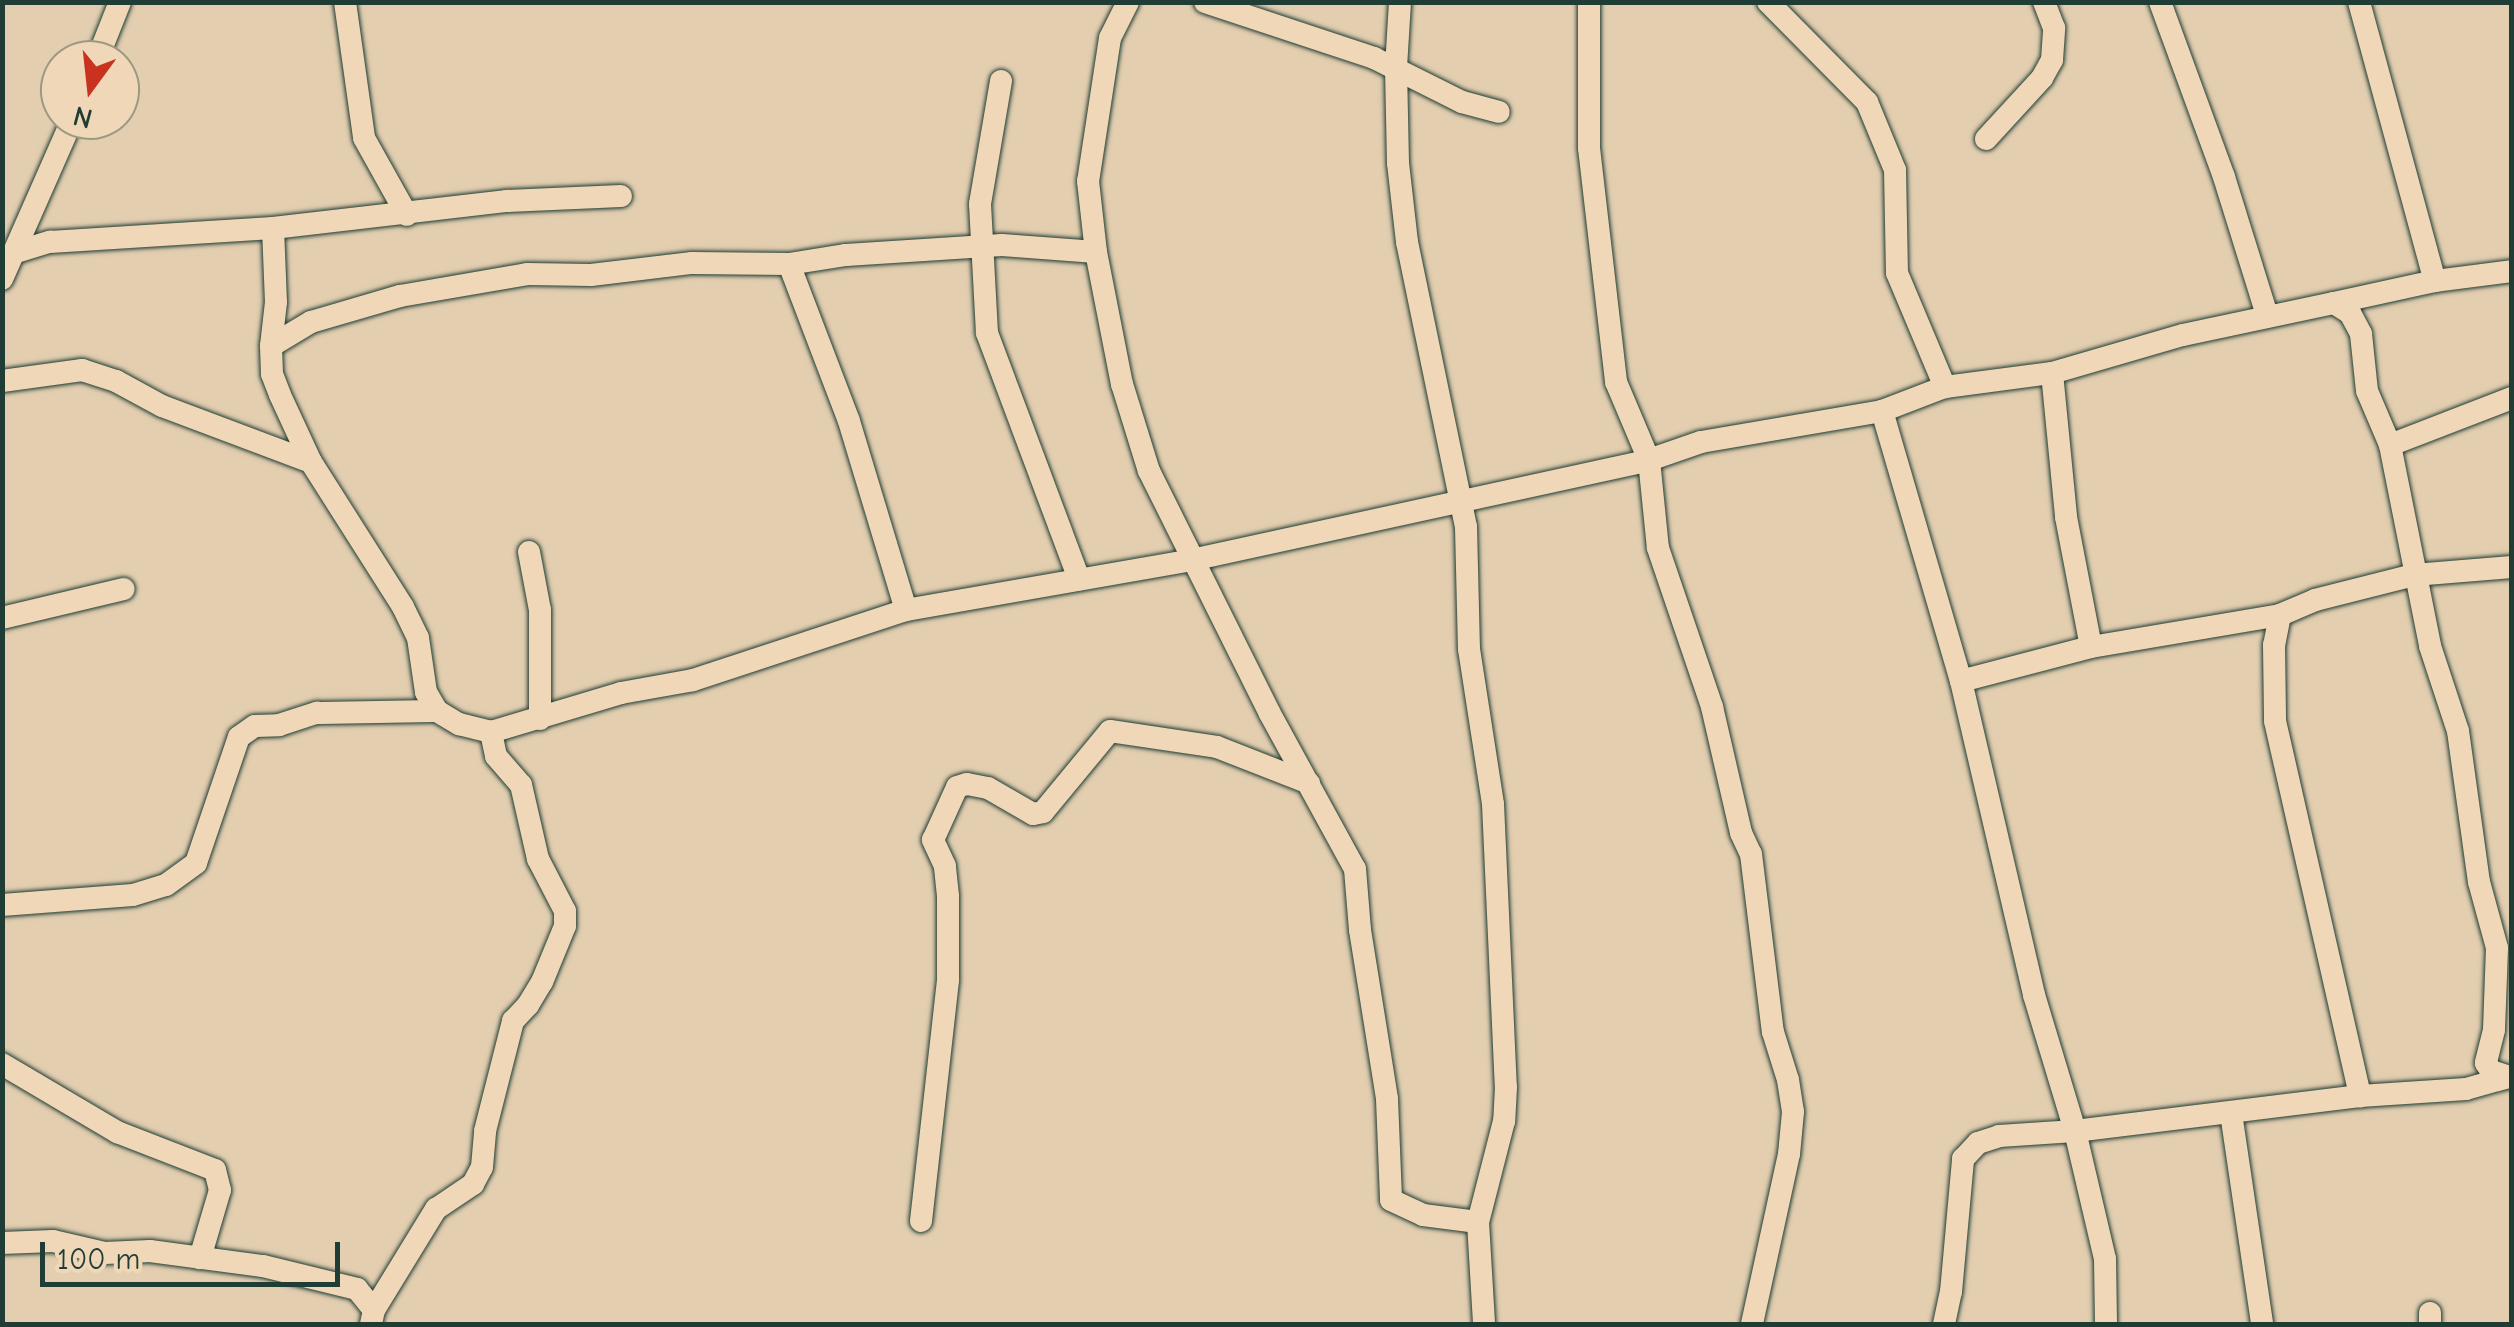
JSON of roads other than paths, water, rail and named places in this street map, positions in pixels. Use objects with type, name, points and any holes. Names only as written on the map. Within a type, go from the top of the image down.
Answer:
[{"type":"street","points":[[104,40],[120,2]]},
{"type":"street","points":[[345,2],[364,138],[407,215]]},
{"type":"street","points":[[1128,2],[1110,38],[1088,181],[1096,252],[1122,384],[1143,454],[1192,560],[1355,869],[1360,930],[1387,1099],[1391,1200],[1422,1214],[1478,1222]]},
{"type":"street","points":[[1205,2],[1396,68],[1462,102],[1499,112]]},
{"type":"street","points":[[1400,2],[1396,68],[1399,174],[1406,242],[1466,527],[1470,649],[1493,804],[1505,1027],[1504,1121],[1478,1222],[1484,1324]]},
{"type":"street","points":[[1589,2],[1589,148],[1616,382],[1649,460],[1658,548],[1712,707],[1741,834],[1751,854],[1773,1032],[1788,1080],[1792,1112],[1789,1154],[1752,1324]]},
{"type":"street","points":[[1768,2],[1867,102],[1894,170],[1897,273],[1945,387]]},
{"type":"street","points":[[1986,139],[2042,78],[2052,60],[2054,28],[2044,2]]},
{"type":"street","points":[[2160,2],[2224,176],[2267,315]]},
{"type":"street","points":[[2359,2],[2435,280]]},
{"type":"street","points":[[1000,81],[980,204],[986,246],[987,333],[1079,579]]},
{"type":"street","points":[[2,279],[63,140]]},
{"type":"street","points":[[13,252],[50,242],[273,228],[507,202],[621,196]]},
{"type":"street","points":[[273,228],[276,302],[272,374],[312,462],[403,607],[418,638],[426,692],[438,711],[458,724],[491,732],[621,693],[693,680],[906,610],[1192,560],[1649,460],[1700,442],[1882,411],[1945,387],[2052,373],[2134,347],[2267,315],[2435,280],[2512,271]]},
{"type":"street","points":[[271,346],[311,322],[400,296],[527,274],[590,275],[692,263],[789,264],[986,246],[1096,252]]},
{"type":"street","points":[[789,264],[849,421],[906,610]]},
{"type":"street","points":[[2334,303],[2350,313],[2361,334],[2368,390],[2390,446],[2430,646],[2458,731],[2479,882],[2497,948],[2494,1030],[2486,1062],[2508,1078]]},
{"type":"street","points":[[2,381],[82,370],[116,381],[162,406],[312,462]]},
{"type":"street","points":[[2052,373],[2066,517],[2091,646]]},
{"type":"street","points":[[2390,446],[2512,398]]},
{"type":"street","points":[[1882,411],[1961,681],[2034,995],[2075,1131],[2105,1259],[2106,1324]]},
{"type":"street","points":[[529,552],[540,610],[540,719]]},
{"type":"street","points":[[1961,681],[2091,646],[2280,615],[2315,600],[2414,575],[2512,567]]},
{"type":"street","points":[[2,618],[124,589]]},
{"type":"street","points":[[2280,615],[2274,645],[2275,720],[2360,1096]]},
{"type":"street","points":[[2,905],[132,895],[166,885],[196,863],[238,738],[255,726],[279,725],[318,713],[438,711]]},
{"type":"street","points":[[921,1221],[947,1012],[948,896],[944,866],[933,840],[957,787],[967,784],[988,788],[1033,814],[1043,812],[1110,731],[1174,744],[1217,746],[1309,783]]},
{"type":"street","points":[[372,1317],[436,1209],[473,1184],[482,1166],[486,1131],[512,1021],[542,982],[565,926],[565,911],[538,859],[521,784],[496,756],[491,732]]},
{"type":"street","points":[[2,1064],[117,1132],[215,1170],[220,1190],[200,1258]]},
{"type":"street","points":[[1944,1324],[1963,1158],[1968,1151],[1999,1136],[2075,1131],[2360,1096],[2466,1090],[2508,1078]]},
{"type":"street","points":[[2231,1113],[2262,1324]]},
{"type":"street","points":[[2,1243],[53,1241],[105,1252],[263,1266],[357,1290],[372,1317]]}]
